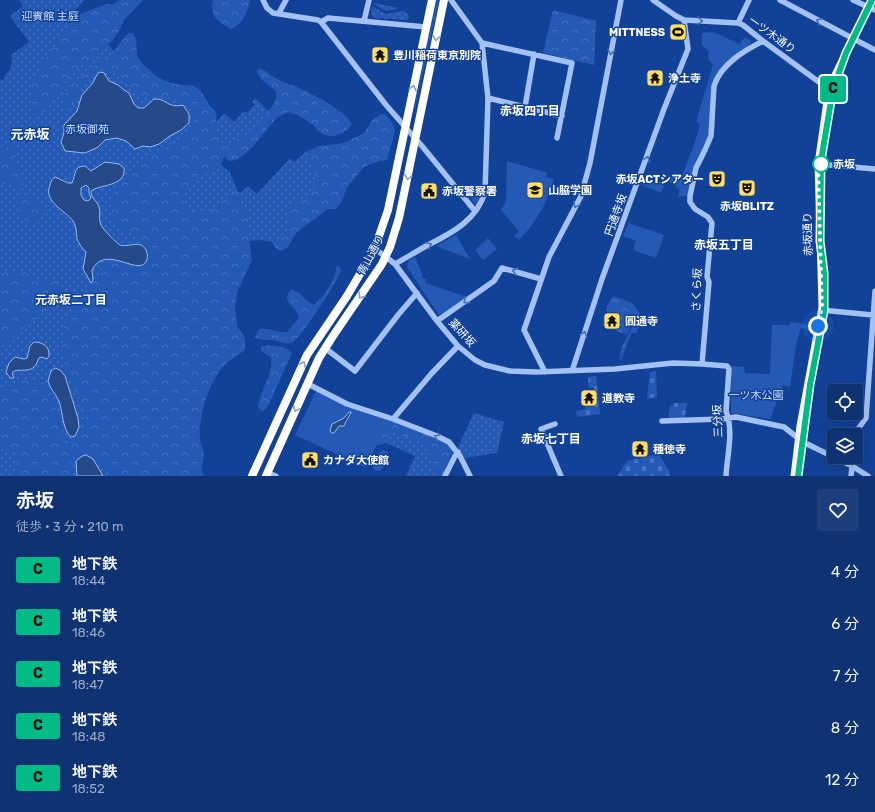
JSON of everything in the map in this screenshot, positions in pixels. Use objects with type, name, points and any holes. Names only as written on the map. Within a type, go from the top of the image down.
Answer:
[{"type":"highway","name":"青山通り","points":[[252,476],[307,355],[359,277],[374,248],[388,210],[432,0]]},
{"type":"highway","name":"青山通り","points":[[270,475],[308,384],[326,348],[374,277],[391,261],[390,248],[399,218],[444,0]]},
{"type":"main road","name":"赤坂通り","points":[[794,476],[798,438],[821,310],[818,164],[829,87],[872,6]]},
{"type":"street","points":[[263,0],[271,12],[318,20],[321,22],[475,212]]},
{"type":"street","points":[[279,13],[286,0]]},
{"type":"street","points":[[364,21],[369,0]]},
{"type":"street","points":[[391,261],[450,234],[464,224],[475,212],[484,198],[486,185],[488,98],[482,43],[451,0]]},
{"type":"street","points":[[545,372],[524,330],[549,257],[581,196],[590,163],[621,0]]},
{"type":"street","name":"一ツ木通り","points":[[653,0],[684,20],[738,23],[743,25],[823,85],[829,87]]},
{"type":"street","points":[[738,23],[749,0]]},
{"type":"street","points":[[780,0],[875,50]]},
{"type":"street","points":[[853,0],[872,6]]},
{"type":"street","points":[[321,22],[328,18],[426,27]]},
{"type":"street","name":"円通寺坂","points":[[572,371],[602,279],[664,109],[688,50],[684,20]]},
{"type":"street","name":"さくら坂","points":[[702,364],[709,282],[707,277],[712,224],[708,217],[695,209],[690,202],[690,196],[696,168],[711,136],[714,86],[719,74],[740,54],[763,41]]},
{"type":"street","points":[[482,43],[572,63],[557,138]]},
{"type":"street","points":[[525,107],[534,54]]},
{"type":"street","points":[[488,98],[562,116]]},
{"type":"street","points":[[818,164],[875,169]]},
{"type":"street","name":"薬研坂","points":[[374,248],[391,261],[458,346],[475,360],[485,365],[510,371],[545,372],[666,364],[727,366]]},
{"type":"street","points":[[437,321],[494,281],[502,268],[541,279]]},
{"type":"street","points":[[859,428],[866,418],[872,372],[875,291]]},
{"type":"street","points":[[326,348],[355,371],[417,293]]},
{"type":"street","points":[[821,310],[873,315]]},
{"type":"street","points":[[393,419],[432,373],[458,346]]},
{"type":"street","name":"三分坂","points":[[726,476],[730,428],[726,412],[729,369],[727,366]]},
{"type":"street","points":[[308,384],[347,404],[393,419],[449,442],[458,452],[470,476]]},
{"type":"street","points":[[662,421],[722,419],[736,417],[784,427],[803,442],[852,466],[868,476]]},
{"type":"street","points":[[555,424],[541,429],[562,476]]},
{"type":"street","points":[[445,476],[458,452]]},
{"type":"street","points":[[851,476],[852,466]]},
{"type":"green space","name":"赤坂御苑","points":[[19,0],[84,0],[66,21],[81,26],[101,38],[117,55],[203,109],[155,246],[116,476],[64,476],[0,401],[0,81],[5,78],[4,76],[11,67],[11,55],[29,42],[10,16],[23,6]]},
{"type":"green space","points":[[120,0],[143,0],[124,20],[112,41],[70,76],[44,112],[35,115],[32,114],[30,111],[32,85],[48,55],[68,26],[80,14],[107,4],[113,4]]},
{"type":"green space","points":[[213,0],[250,0],[244,18],[231,29],[222,24],[216,18],[212,10]]},
{"type":"green space","points":[[437,0],[439,0],[414,109]]},
{"type":"green space","points":[[374,3],[399,8],[386,10],[380,8]]},
{"type":"green space","points":[[372,6],[386,14],[404,11],[409,15],[408,20],[375,18],[371,14]]},
{"type":"green space","points":[[553,10],[596,21],[594,65],[543,53]]},
{"type":"green space","points":[[714,32],[739,44],[745,37],[752,42],[722,73],[715,91],[715,126],[713,134],[698,167],[692,195],[678,197],[680,188],[678,190],[676,186],[667,181],[669,175],[681,179],[697,136],[700,124],[696,122],[713,65],[708,59],[709,52],[702,45],[702,33]]},
{"type":"green space","points":[[128,33],[132,33],[135,36],[137,55],[139,59],[159,78],[174,84],[196,87],[205,96],[210,106],[216,113],[216,128],[221,146],[242,137],[254,128],[273,105],[276,99],[276,91],[262,80],[257,72],[258,69],[264,70],[277,79],[318,97],[342,112],[352,124],[347,130],[340,134],[328,136],[321,133],[304,119],[288,112],[277,118],[250,150],[237,159],[231,161],[224,156],[218,170],[215,172],[206,173],[196,178],[186,188],[184,197],[187,205],[195,212],[204,214],[216,207],[231,191],[236,190],[242,194],[249,224],[249,240],[252,260],[238,290],[235,305],[237,326],[244,336],[245,350],[228,362],[218,374],[213,382],[202,412],[200,440],[204,453],[202,469],[204,476],[107,476],[106,471],[87,452],[82,452],[69,460],[72,476],[12,476],[17,462],[15,453],[3,450],[0,451],[0,394],[11,385],[27,379],[38,380],[44,383],[58,412],[64,444],[77,438],[84,429],[85,419],[83,408],[67,374],[62,352],[62,341],[66,320],[76,301],[95,281],[105,266],[116,261],[138,268],[142,268],[145,265],[149,258],[149,250],[142,240],[123,229],[115,221],[110,211],[110,200],[112,194],[121,181],[139,163],[153,153],[185,137],[194,125],[193,112],[182,102],[163,96],[139,96],[135,94],[116,75],[106,69],[101,69],[92,75],[80,91],[73,107],[67,109],[62,106],[63,98],[72,84],[109,56]]},
{"type":"green space","points":[[255,98],[272,114],[228,156],[217,140],[215,124],[223,114],[234,122],[244,111],[247,113],[255,104],[252,102]]},
{"type":"green space","points":[[385,114],[393,124],[395,131],[387,160],[382,160],[364,167],[348,186],[341,203],[335,209],[328,209],[296,233],[288,247],[281,251],[276,249],[272,242],[284,235],[287,230],[288,207],[293,201],[304,198],[313,190],[316,178],[313,169],[306,158],[308,151],[318,146],[346,142],[364,133],[372,120],[379,115]]},
{"type":"green space","points":[[13,143],[16,144],[16,159],[23,184],[16,188],[11,183],[5,183],[0,187],[0,154]]},
{"type":"green space","points":[[313,151],[322,174],[291,230],[276,242],[259,240],[249,241],[184,214],[183,187],[192,177],[219,164],[229,171],[239,194],[248,186],[257,194],[290,158],[294,162],[305,152]]},
{"type":"green space","points":[[507,161],[547,173],[546,177],[554,179],[541,212],[519,240],[514,236],[519,231],[501,210],[506,201]]},
{"type":"green space","points":[[644,174],[665,184],[661,193],[640,184]]},
{"type":"green space","points":[[477,191],[481,196],[476,205],[469,196]]},
{"type":"green space","points":[[23,196],[38,199],[43,209],[41,218],[34,225],[30,226],[27,224],[20,211],[18,201]]},
{"type":"green space","points":[[628,223],[664,235],[656,258],[633,250],[636,241],[623,236]]},
{"type":"green space","points":[[456,235],[470,259],[436,246]]},
{"type":"green space","points":[[488,238],[497,249],[483,260],[475,250]]},
{"type":"green space","points":[[415,257],[422,274],[422,278],[426,279],[425,283],[467,297],[439,315],[407,267],[409,260]]},
{"type":"green space","points":[[336,267],[340,267],[341,271],[332,288],[311,321],[293,342],[285,343],[257,339],[255,337],[258,330],[262,329],[287,332],[299,318],[298,314],[288,301],[287,297],[291,290],[299,293],[312,304],[315,304],[329,287],[336,271]]},
{"type":"green space","points":[[0,269],[9,273],[22,271],[31,274],[38,279],[53,279],[63,288],[62,297],[54,306],[24,327],[0,349]]},
{"type":"green space","points":[[614,296],[634,305],[641,319],[641,323],[636,333],[631,334],[621,360],[621,349],[635,320],[607,311],[607,307]]},
{"type":"green space","points":[[621,316],[633,320],[627,334],[616,331]]},
{"type":"green space","name":"一ツ木公園","points":[[790,322],[817,326],[816,331],[801,328],[796,345],[790,387],[783,385],[770,419],[731,413],[731,366],[744,367],[745,373],[770,374],[772,325],[790,325]]},
{"type":"green space","points":[[269,345],[279,346],[292,353],[269,404],[266,409],[261,411],[258,407],[259,401],[271,370],[271,357],[261,351],[261,347]]},
{"type":"green space","points":[[656,371],[657,397],[647,399],[650,372]]},
{"type":"green space","points":[[596,376],[600,414],[577,417],[576,411],[586,409],[585,406],[595,405],[594,388],[589,388],[588,377]]},
{"type":"green space","points":[[316,391],[387,418],[367,468],[295,435]]},
{"type":"green space","points":[[673,403],[687,403],[685,418],[669,418],[670,405],[673,405]]},
{"type":"green space","points":[[320,406],[390,420],[447,443],[453,451],[442,476],[435,476],[430,454],[423,445],[413,439],[405,438],[395,429],[392,429],[384,444],[374,447]]},
{"type":"green space","points":[[474,413],[504,422],[497,453],[464,458],[458,447]]},
{"type":"green space","points":[[389,425],[427,444],[438,476],[406,476],[415,456],[382,441]]},
{"type":"green space","points":[[14,440],[32,476],[0,476],[0,441]]},
{"type":"green space","points":[[383,450],[388,452],[388,455],[381,470],[376,471],[373,468],[375,460],[377,455]]},
{"type":"green space","points":[[659,454],[670,473],[669,476],[617,476],[627,461]]},
{"type":"shaded area","points":[[100,72],[104,73],[109,81],[118,85],[129,93],[134,104],[138,108],[144,108],[154,99],[162,100],[174,106],[183,105],[189,114],[189,123],[159,144],[150,147],[143,146],[135,149],[126,141],[117,138],[105,140],[98,147],[85,153],[65,151],[61,142],[64,133],[64,125],[77,111],[82,95]]},
{"type":"shaded area","points":[[105,162],[119,164],[124,168],[124,174],[121,179],[112,184],[91,191],[91,194],[99,207],[101,225],[107,233],[120,245],[141,245],[146,250],[147,259],[143,264],[138,266],[106,259],[98,262],[92,270],[93,280],[91,283],[83,269],[86,252],[77,239],[74,223],[52,201],[49,191],[51,181],[55,177],[68,183],[72,183],[77,169],[81,166],[85,166],[91,171]],"holes":[[[86,185],[89,188],[91,198],[88,201],[84,200],[81,195],[81,188]]]},
{"type":"shaded area","points":[[34,342],[43,344],[47,348],[49,356],[47,359],[41,357],[39,358],[36,365],[32,369],[14,371],[12,373],[14,378],[10,378],[6,372],[9,363],[15,357],[24,359],[27,358],[30,346]]},
{"type":"shaded area","points":[[55,368],[60,370],[65,376],[78,418],[79,427],[75,436],[71,437],[66,430],[59,401],[48,381],[51,371]]},
{"type":"shaded area","points":[[349,412],[351,412],[344,426],[339,426],[334,433],[332,433],[330,431],[332,424],[344,418]]},
{"type":"shaded area","points":[[86,455],[93,459],[103,476],[77,476],[76,461],[82,456]]},
{"type":"metro line","name":"C","points":[[798,476],[802,435],[824,311],[824,273],[820,241],[821,161],[833,89],[846,53],[872,0]]},
{"type":"place","name":"MITTNESS","points":[[678,32]]},
{"type":"place","name":"豊川稲荷東京別院","points":[[380,55]]},
{"type":"place","name":"浄土寺","points":[[655,78]]},
{"type":"place","name":"赤坂","points":[[821,164]]},
{"type":"place","name":"赤坂ACTシアター","points":[[717,179]]},
{"type":"place","name":"赤坂BLITZ","points":[[747,188]]},
{"type":"place","name":"山脇学園","points":[[535,190]]},
{"type":"place","name":"赤坂警察署","points":[[429,191]]},
{"type":"place","name":"圓通寺","points":[[612,321]]},
{"type":"place","name":"道教寺","points":[[589,398]]},
{"type":"place","name":"種徳寺","points":[[640,449]]},
{"type":"place","name":"カナダ大使館","points":[[310,460]]},
{"type":"district","name":"赤坂四丁目","points":[[530,111]]},
{"type":"district","name":"元赤坂","points":[[30,134]]},
{"type":"district","name":"赤坂五丁目","points":[[724,245]]},
{"type":"district","name":"元赤坂二丁目","points":[[71,300]]},
{"type":"district","name":"赤坂七丁目","points":[[551,439]]},
{"type":"route","points":[[818,326],[822,307],[818,172],[818,164],[821,164]]},
{"type":"park label","name":"迎賓館 主庭","points":[[50,16]]}]
